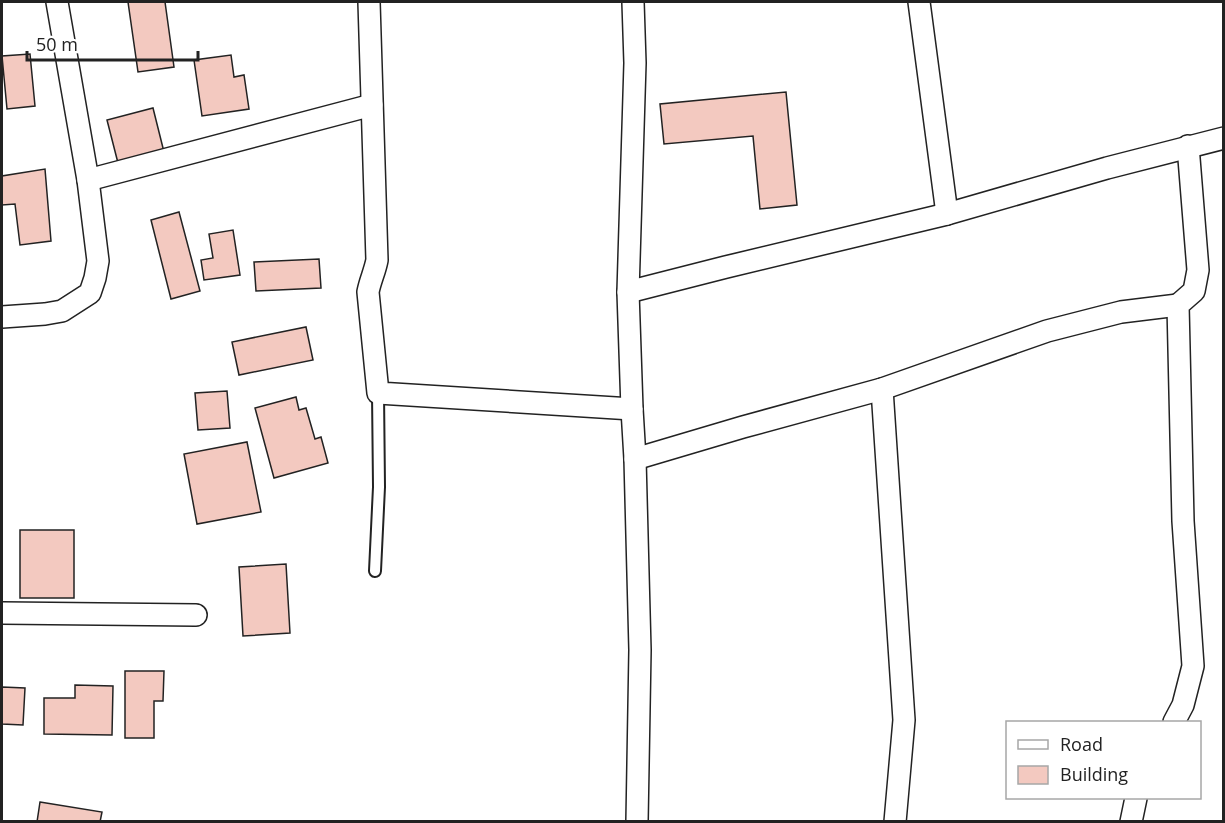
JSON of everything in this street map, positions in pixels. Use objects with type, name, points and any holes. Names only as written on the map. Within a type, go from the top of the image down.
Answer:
[{"type":"street","points":[[2,317],[62,311],[90,293],[98,261],[88,180],[57,2]]},
{"type":"street","points":[[369,2],[377,260],[368,292],[378,393],[632,409]]},
{"type":"street","points":[[633,2],[635,92],[628,292],[640,650],[636,822]]},
{"type":"street","points":[[919,2],[947,214]]},
{"type":"street","points":[[88,180],[372,105]]},
{"type":"street","points":[[628,292],[947,214],[1107,168],[1224,138]]},
{"type":"street","points":[[635,459],[882,389],[1047,331],[1121,312],[1178,305],[1194,291],[1198,270],[1188,146]]},
{"type":"street","points":[[1175,721],[1183,705],[1193,666],[1183,521],[1178,305]]},
{"type":"street","points":[[882,389],[904,720],[894,822]]},
{"type":"street","points":[[2,613],[196,615]]},
{"type":"street","points":[[1131,822],[1136,799]]},
{"type":"lane","points":[[375,571],[379,487],[378,393]]},
{"type":"building","points":[[128,2],[165,2],[174,67],[138,72]]},
{"type":"building","points":[[30,54],[35,106],[7,109],[2,56]]},
{"type":"building","points":[[231,55],[234,77],[244,75],[249,109],[202,116],[194,60]]},
{"type":"building","points":[[786,92],[797,205],[760,209],[753,136],[664,144],[660,104]]},
{"type":"building","points":[[153,108],[164,152],[118,163],[107,120]]},
{"type":"building","points":[[45,169],[51,241],[20,245],[15,204],[2,205],[2,176]]},
{"type":"building","points":[[179,212],[200,291],[171,299],[151,220]]},
{"type":"building","points":[[233,230],[240,275],[204,280],[201,260],[213,258],[209,234]]},
{"type":"building","points":[[319,259],[321,288],[256,291],[254,262]]},
{"type":"building","points":[[306,327],[313,360],[239,375],[232,342]]},
{"type":"building","points":[[227,391],[230,428],[198,430],[195,393]]},
{"type":"building","points":[[296,397],[299,410],[306,408],[315,439],[321,437],[328,463],[274,478],[255,408]]},
{"type":"building","points":[[247,442],[261,512],[197,524],[184,454]]},
{"type":"building","points":[[20,530],[74,530],[74,598],[20,598]]},
{"type":"building","points":[[286,564],[290,633],[243,636],[239,567]]},
{"type":"building","points":[[125,671],[164,671],[163,701],[154,701],[154,738],[125,738]]},
{"type":"building","points":[[75,685],[113,686],[112,735],[44,734],[44,698],[75,698]]},
{"type":"building","points":[[2,687],[25,688],[23,725],[2,724]]},
{"type":"building","points":[[40,802],[102,812],[100,822],[37,822]]}]
